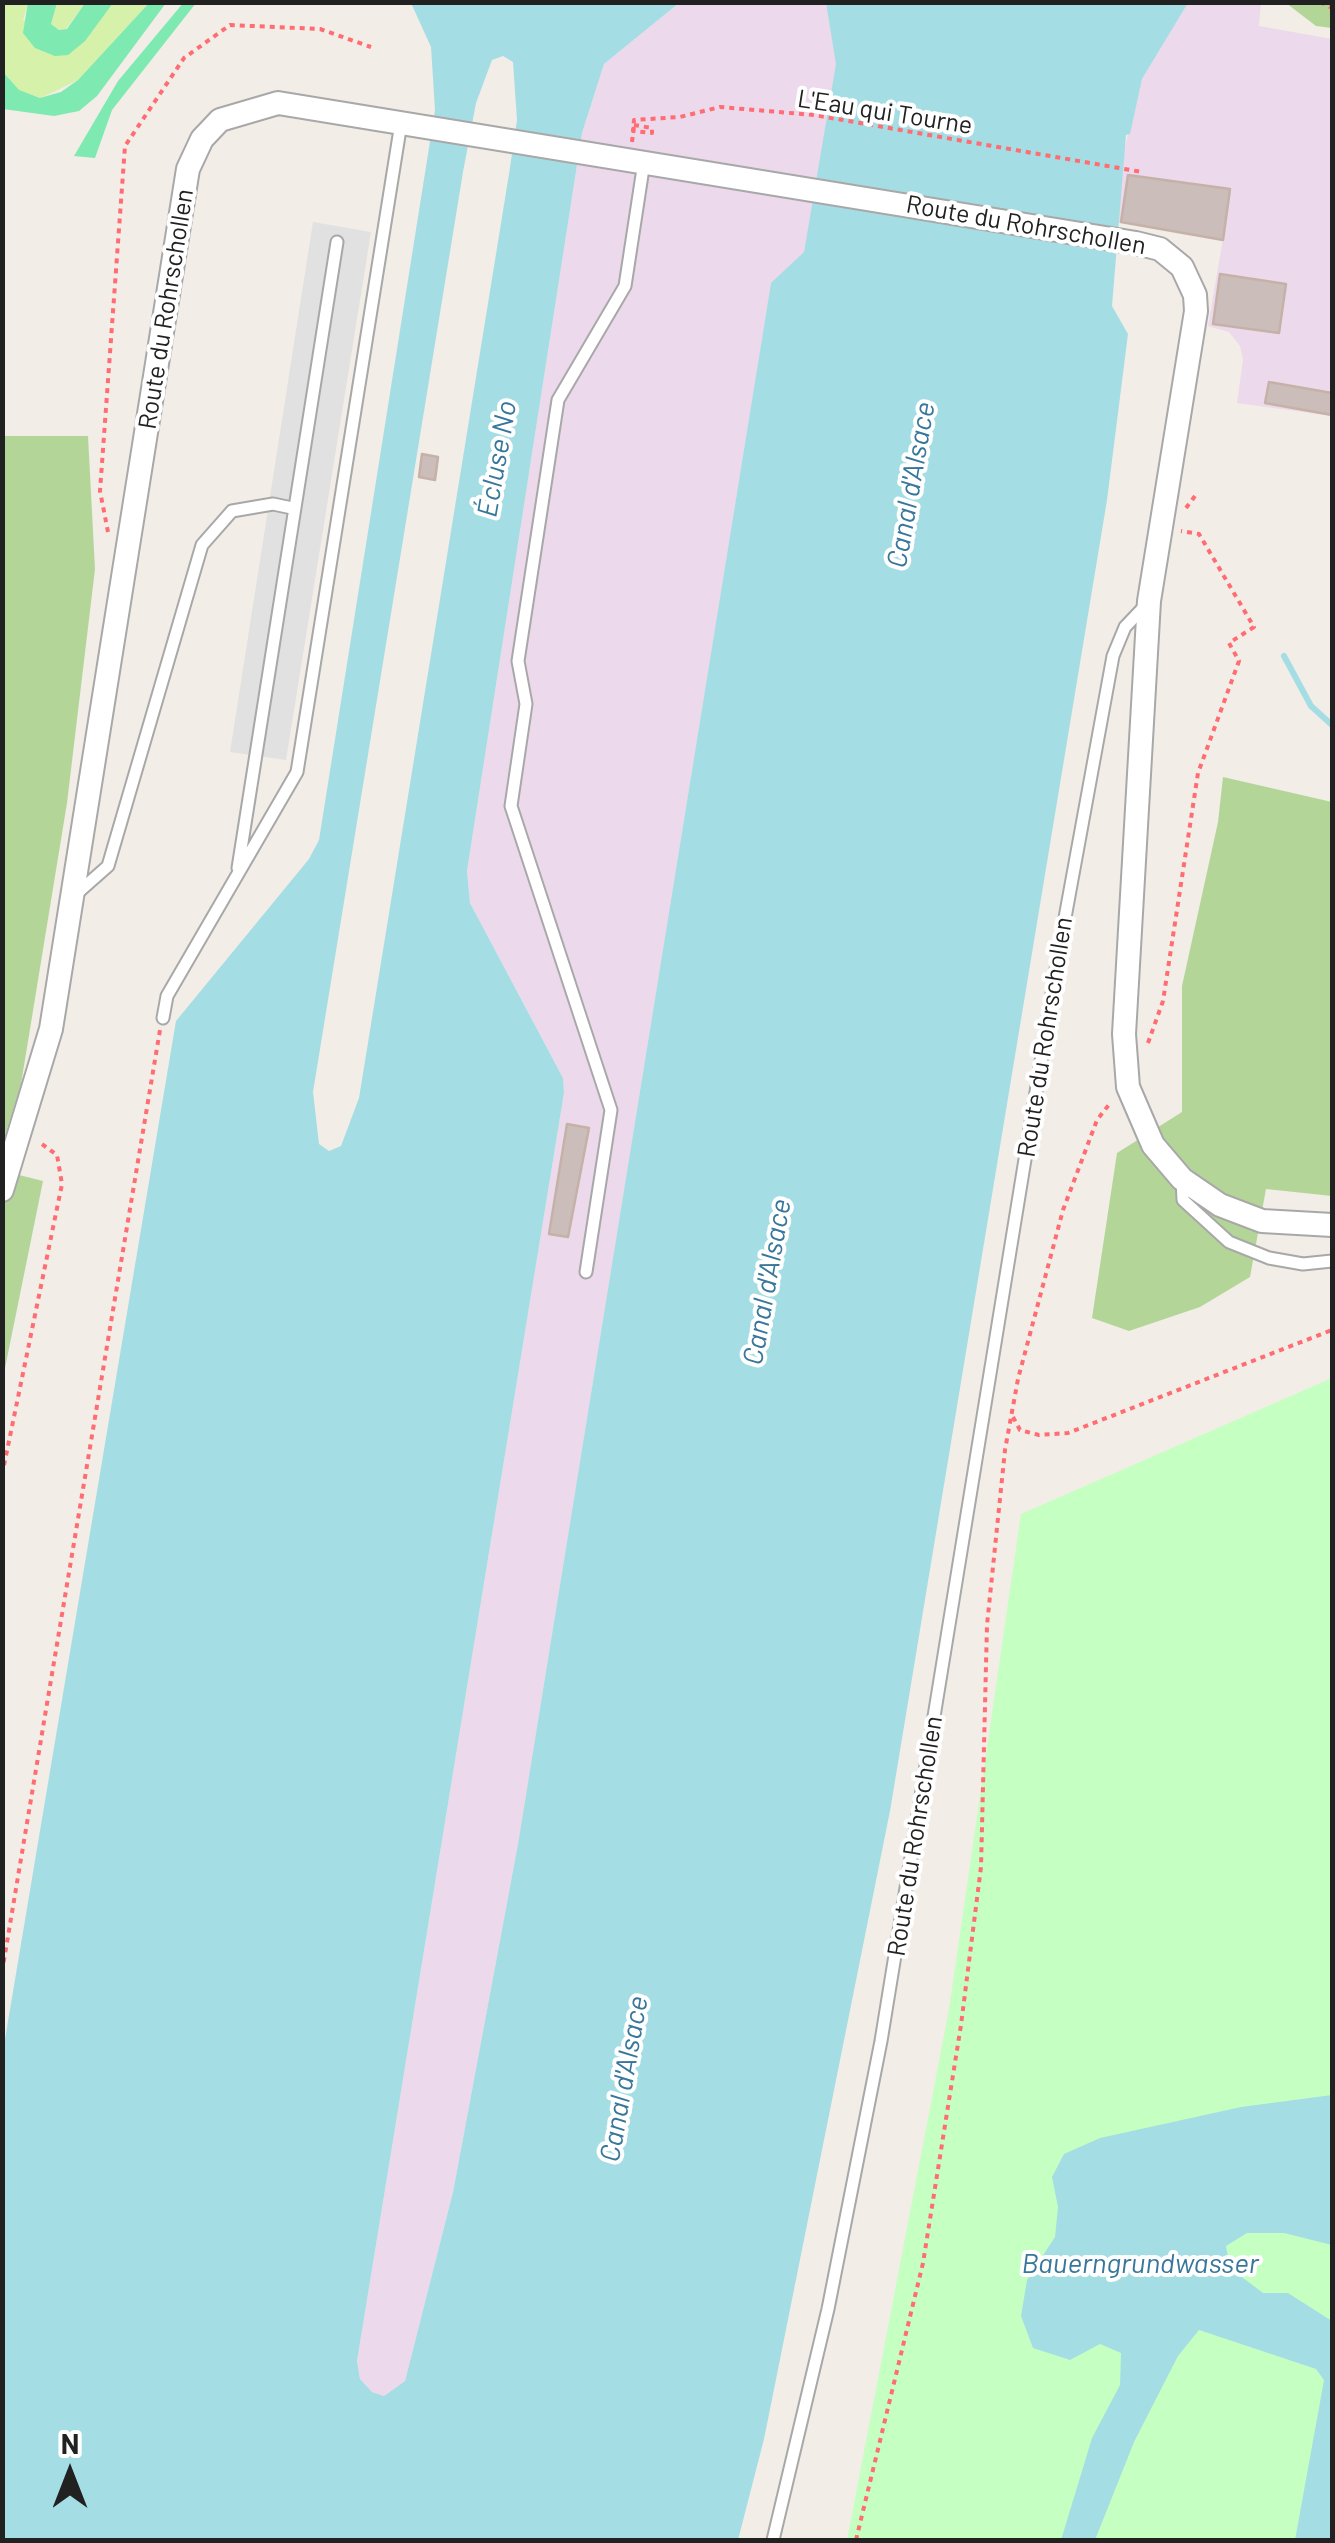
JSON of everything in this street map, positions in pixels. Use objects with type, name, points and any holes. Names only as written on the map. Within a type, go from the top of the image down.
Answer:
[{"type":"street","name":"Route du Rohrschollen","points":[[2,1190],[51,1029],[188,168],[202,139],[220,120],[246,108],[278,102],[580,152],[638,152],[789,185],[1136,242],[1172,257],[1195,295],[1195,326],[1167,488],[1168,526],[1149,601]]},
{"type":"street","points":[[1149,601],[1125,1056],[1134,1108],[1154,1145],[1182,1179],[1220,1206],[1262,1221],[1332,1225]]},
{"type":"lane","points":[[162,1018],[167,996],[298,772],[402,123]]},
{"type":"lane","points":[[586,1272],[612,1110],[511,806],[526,704],[518,661],[558,400],[626,286],[638,152]]},
{"type":"lane","points":[[237,877],[292,508],[337,242]]},
{"type":"lane","points":[[70,898],[90,887],[108,866],[202,545],[232,511],[273,504],[292,508]]},
{"type":"lane","name":"Route du Rohrschollen","points":[[773,2540],[828,2309],[881,2041],[1060,944],[1113,656],[1125,627],[1149,601]]},
{"type":"lane","points":[[1182,1179],[1182,1200],[1228,1242],[1269,1258],[1303,1264],[1332,1260]]},
{"type":"path","points":[[1320,2],[1332,8]]},
{"type":"path","name":"L'Eau qui Tourne","points":[[638,152],[636,126],[652,128],[652,134],[633,131],[634,120],[680,117],[720,106],[814,115],[1142,172]]},
{"type":"path","points":[[1125,1056],[1144,1048],[1157,1022],[1198,773],[1238,661],[1230,643],[1254,627],[1199,534],[1168,526]]},
{"type":"path","points":[[2,1972],[162,1018]]},
{"type":"path","points":[[856,2540],[924,2263],[962,2025],[982,1867],[994,1526],[1023,1361],[1080,1160],[1097,1120],[1128,1086]]},
{"type":"path","points":[[2,1475],[62,1184],[58,1155],[44,1144],[20,1137]]},
{"type":"path","points":[[1013,1417],[1020,1430],[1039,1436],[1068,1433],[1332,1330]]},
{"type":"shaded area","points":[[679,3],[826,3],[837,64],[1125,147],[1142,79],[1188,3],[1261,3],[1259,26],[1332,39],[1332,416],[1237,403],[1243,360],[1240,346],[1229,332],[1208,326],[1223,239],[818,175],[804,253],[771,284],[518,1844],[453,2192],[405,2381],[384,2396],[372,2392],[360,2379],[357,2361],[564,1093],[563,1078],[470,903],[467,871],[582,133],[604,64]]},
{"type":"shaded area","points":[[313,222],[371,232],[286,760],[230,752]]},
{"type":"green space","points":[[28,2],[57,3],[51,24],[59,30],[67,29],[85,3],[113,3],[85,41],[68,55],[55,56],[35,48],[23,33]]},
{"type":"green space","points":[[184,2],[196,3],[112,110],[95,158],[74,156],[118,81]]},
{"type":"green space","points":[[2,3],[28,3],[23,20],[84,41],[113,3],[149,3],[78,80],[41,98],[19,91],[3,72]]},
{"type":"green space","points":[[57,3],[85,3],[66,29],[59,30],[51,24]]},
{"type":"green space","points":[[149,3],[166,3],[97,96],[79,111],[54,116],[3,109],[3,72],[19,90],[40,98],[61,92],[78,80]]},
{"type":"green space","points":[[1286,3],[1332,3],[1332,28],[1316,26]]},
{"type":"green space","points":[[3,436],[88,436],[95,569],[67,803],[21,1084],[3,1142]]},
{"type":"green space","points":[[1223,777],[1332,802],[1332,1196],[1266,1189],[1250,1277],[1200,1307],[1129,1331],[1092,1318],[1117,1153],[1182,1112],[1182,986],[1218,822]]},
{"type":"green space","points":[[3,1171],[43,1181],[3,1378]]},
{"type":"green space","points":[[1332,1378],[1332,2540],[847,2540],[949,2009],[1021,1514]]},
{"type":"water","points":[[411,3],[679,3],[604,64],[582,133],[467,871],[470,903],[563,1078],[564,1093],[357,2361],[360,2379],[372,2392],[384,2396],[405,2381],[453,2192],[518,1844],[771,283],[804,252],[836,64],[826,3],[1188,3],[1142,79],[1130,134],[1126,135],[1112,306],[1128,334],[1107,500],[890,1811],[764,2439],[738,2540],[3,2540],[3,2051],[176,1021],[309,859],[319,840],[435,110],[431,47]],"holes":[[[503,56],[513,62],[517,120],[509,174],[359,1098],[341,1146],[329,1151],[319,1144],[313,1092],[463,172],[476,103],[492,60]]]},
{"type":"water","name":"Bauerngrundwasser","points":[[1332,2095],[1332,2245],[1284,2233],[1247,2233],[1226,2246],[1230,2268],[1263,2293],[1288,2293],[1332,2321],[1332,2540],[1295,2540],[1324,2380],[1316,2369],[1199,2330],[1178,2356],[1134,2442],[1095,2540],[1061,2540],[1092,2438],[1120,2385],[1121,2353],[1100,2344],[1070,2360],[1033,2348],[1021,2316],[1027,2280],[1055,2237],[1058,2207],[1052,2177],[1064,2154],[1100,2138],[1241,2107]]},
{"type":"building","points":[[1128,175],[1230,189],[1223,240],[1121,222]]},
{"type":"building","points":[[1220,274],[1286,284],[1279,333],[1213,324]]},
{"type":"building","points":[[1269,382],[1332,393],[1332,415],[1265,403]]},
{"type":"building","points":[[422,454],[438,457],[435,480],[419,477]]},
{"type":"building","points":[[567,1124],[589,1128],[568,1237],[549,1234]]},
{"type":"waterway","points":[[1284,656],[1311,706],[1332,725]]},
{"type":"water label","name":"Écluse No","points":[[497,459]]},
{"type":"water label","name":"Canal d'Alsace","points":[[911,485]]},
{"type":"water label","name":"Canal d'Alsace","points":[[767,1282]]},
{"type":"water label","name":"Canal d'Alsace","points":[[624,2079]]}]
